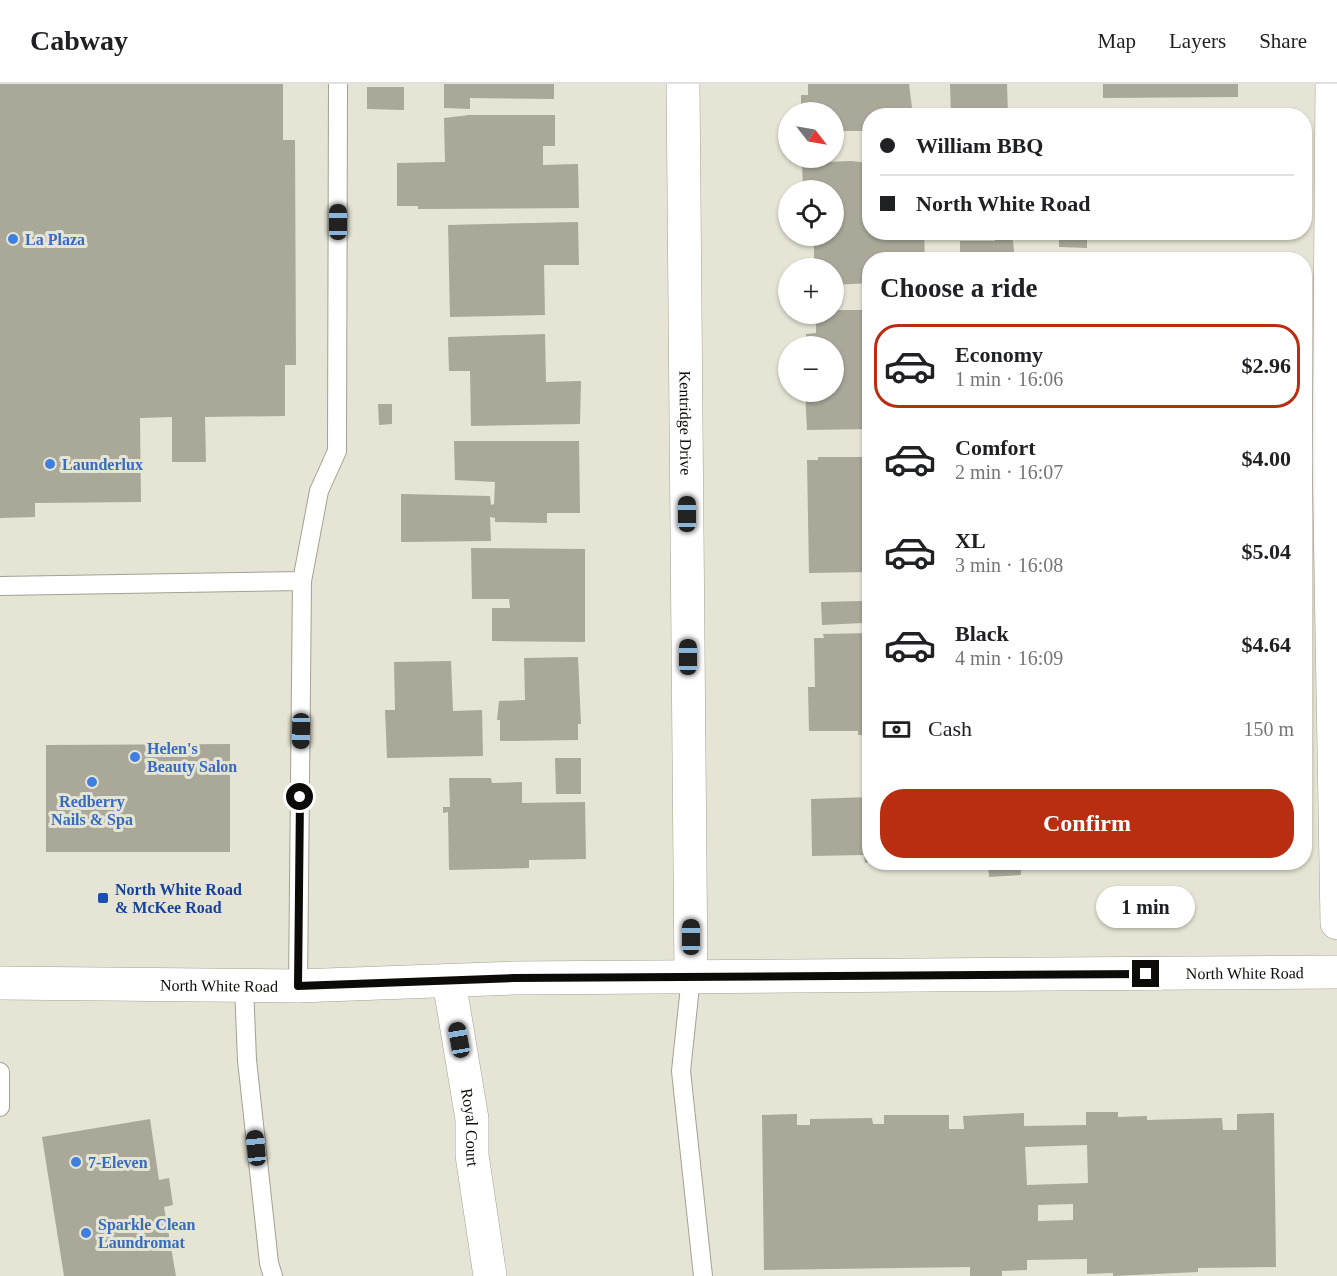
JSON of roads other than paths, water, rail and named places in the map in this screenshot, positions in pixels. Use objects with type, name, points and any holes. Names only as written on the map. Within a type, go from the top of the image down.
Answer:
[{"type":"street","name":"Kentridge Drive","points":[[683,84],[691,977]]},
{"type":"street","points":[[1332,84],[1337,923]]},
{"type":"street","name":"North White Road","points":[[0,983],[298,986],[691,977],[1337,972]]},
{"type":"street","name":"Royal Court","points":[[449,981],[472,1119],[472,1155],[490,1276]]},
{"type":"lane","points":[[298,986],[302,580],[319,491],[337,451],[338,84]]},
{"type":"lane","points":[[0,586],[302,580]]},
{"type":"lane","points":[[691,977],[681,1071],[703,1276]]},
{"type":"lane","points":[[244,986],[247,1060],[269,1263],[273,1276]]},
{"type":"lane","points":[[0,1072],[0,1107]]},
{"type":"place","name":"La Plaza","points":[[13,239]]},
{"type":"place","name":"Launderlux","points":[[50,464]]},
{"type":"place","name":"Helen's Beauty Salon","points":[[135,757]]},
{"type":"place","name":"Redberry Nails & Spa","points":[[92,782]]},
{"type":"place","name":"North White Road & McKee Road","points":[[103,898]]},
{"type":"place","name":"7-Eleven","points":[[76,1162]]},
{"type":"place","name":"Sparkle Clean Laundromat","points":[[86,1233]]}]
